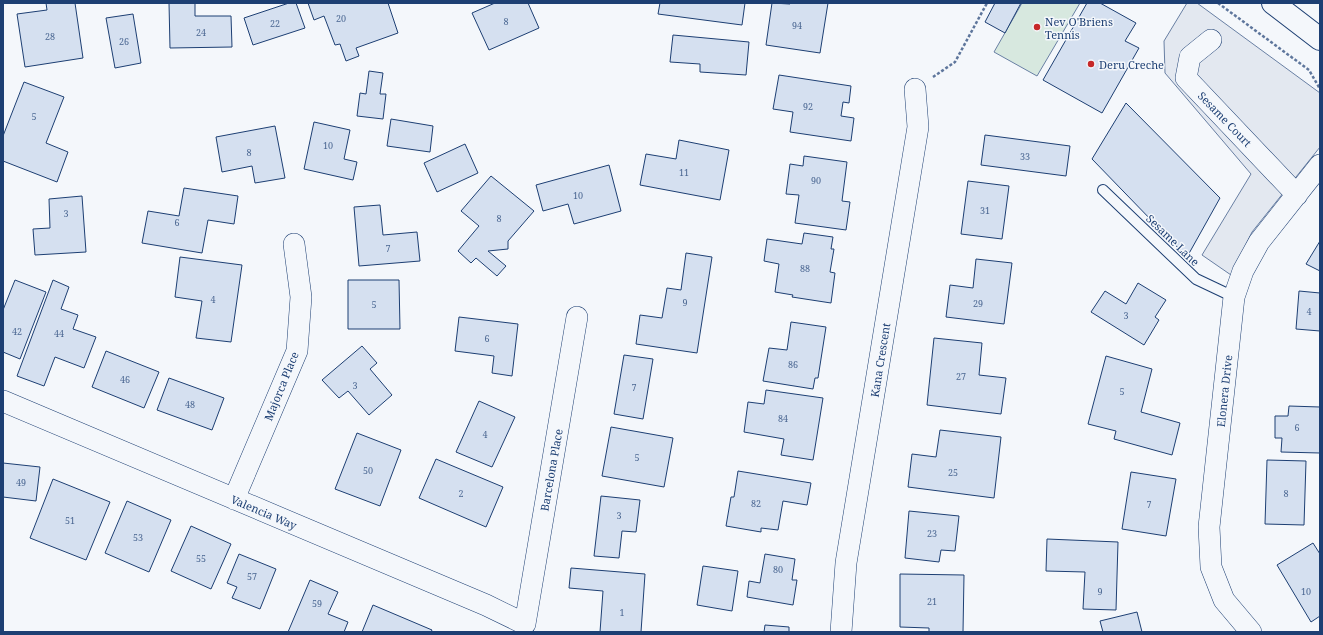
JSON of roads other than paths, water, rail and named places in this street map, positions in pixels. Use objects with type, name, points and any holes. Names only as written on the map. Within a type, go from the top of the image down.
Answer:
[{"type":"main road","points":[[1273,3],[1320,39]]},
{"type":"street","name":"Sesame Court","points":[[1211,40],[1190,57],[1186,78],[1297,194]]},
{"type":"street","name":"Kana Crescent","points":[[841,632],[846,563],[918,127],[915,89]]},
{"type":"street","name":"Elonera Drive","points":[[1251,632],[1224,600],[1211,567],[1209,527],[1234,297],[1243,271],[1259,242],[1320,165]]},
{"type":"street","name":"Majorca Place","points":[[234,499],[297,351],[301,297],[294,244]]},
{"type":"street","name":"Barcelona Place","points":[[525,624],[577,317]]},
{"type":"street","name":"Valencia Way","points":[[3,401],[479,602],[525,624]]},
{"type":"lane","name":"Sesame Lane","points":[[1103,190],[1196,279],[1234,297]]},
{"type":"place","name":"Nev O'Briens Tennis","points":[[1037,27]]},
{"type":"place","name":"Deru Creche","points":[[1091,64]]}]
